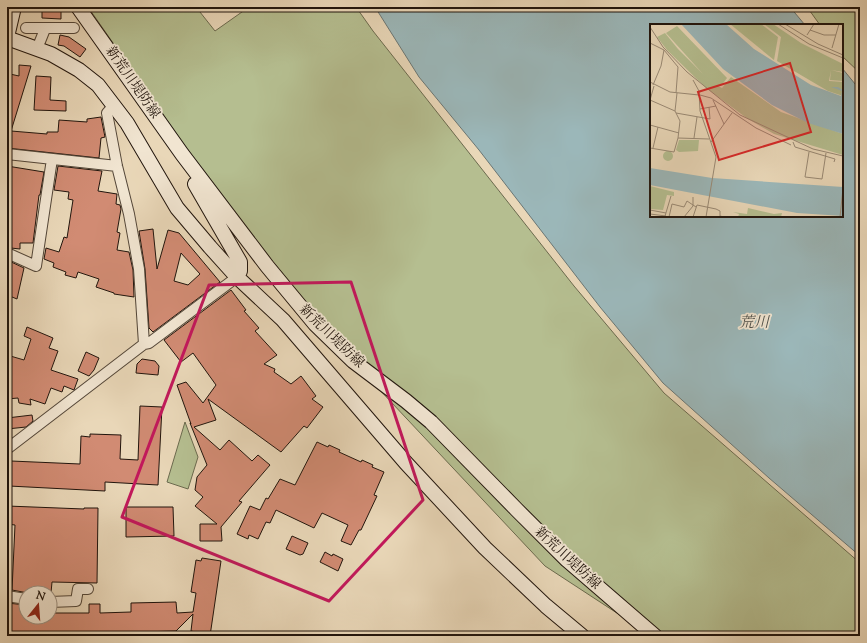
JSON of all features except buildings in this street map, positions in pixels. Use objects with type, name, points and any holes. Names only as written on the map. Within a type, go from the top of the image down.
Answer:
[{"type":"main road","points":[[7,37],[14,7]]},
{"type":"main road","name":"新荒川堤防線","points":[[78,7],[182,154],[304,312],[353,361],[431,422],[562,554],[602,591],[655,636]]},
{"type":"main road","name":"新荒川堤防線","points":[[7,37],[51,54],[79,70],[98,85],[127,123],[177,208],[237,277],[283,320],[406,463],[485,548],[546,606],[582,636]]},
{"type":"main road","points":[[182,154],[195,184],[240,262],[240,271],[237,277]]},
{"type":"street","points":[[26,28],[74,28]]},
{"type":"street","points":[[37,49],[44,29]]},
{"type":"street","points":[[114,105],[107,113],[117,166],[129,214],[139,269],[144,344]]},
{"type":"street","points":[[7,154],[117,166]]},
{"type":"street","points":[[7,253],[36,266],[52,159]]},
{"type":"street","points":[[7,449],[144,344],[149,343],[237,277]]},
{"type":"street","points":[[58,602],[76,602],[78,589],[88,589]]},
{"type":"street","points":[[7,596],[18,598]]},
{"type":"highlighted area","points":[[351,282],[423,500],[329,601],[122,517],[209,285]]},
{"type":"green space","points":[[88,7],[196,7],[215,31],[249,7],[356,7],[373,31],[574,286],[664,393],[860,563],[860,636],[652,636],[545,566],[361,370],[221,198]]},
{"type":"green space","points":[[807,7],[860,7],[860,73],[843,57],[843,24],[819,24]]},
{"type":"green space","points":[[185,422],[198,457],[188,489],[167,482]]},
{"type":"water","name":"荒川","points":[[375,7],[790,7],[804,24],[650,24],[650,217],[843,217],[843,69],[860,90],[860,556],[769,478],[663,383],[600,307],[479,150],[419,77]]}]
